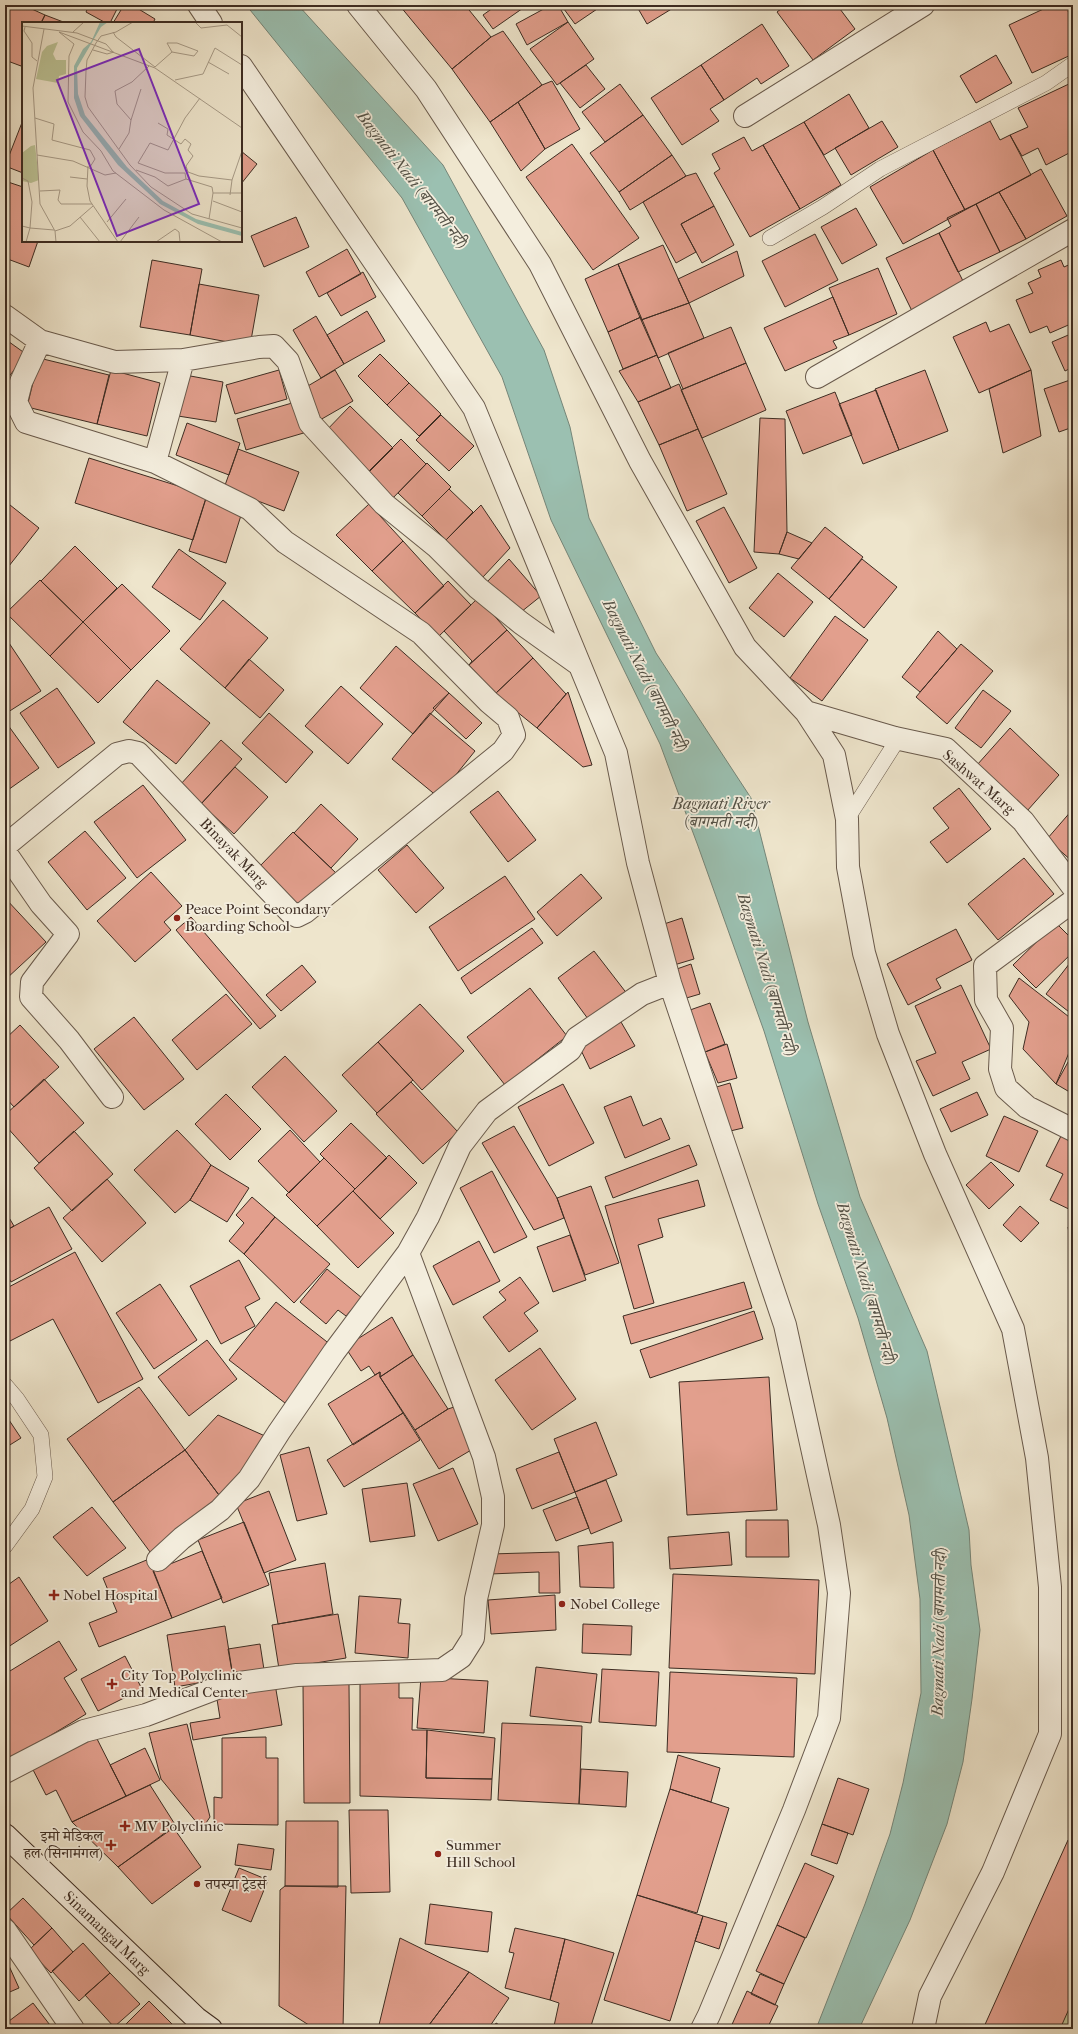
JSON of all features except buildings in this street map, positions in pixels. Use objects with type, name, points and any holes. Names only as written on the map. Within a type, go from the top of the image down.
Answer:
[{"type":"street","points":[[199,5],[210,22]]},
{"type":"street","points":[[358,5],[426,89],[540,264],[640,461],[745,647],[806,712],[834,755],[847,819],[848,867],[864,953],[888,1034],[935,1154],[1013,1329],[1037,1458],[1050,1587],[1050,1734],[993,1872],[930,1996],[923,2029]]},
{"type":"street","points":[[745,116],[923,5]]},
{"type":"street","points":[[242,67],[474,408],[577,663],[616,754],[638,864],[670,983],[785,1325],[829,1525],[839,1593],[830,1718],[710,2015],[702,2029]]},
{"type":"street","points":[[817,376],[1073,230]]},
{"type":"street","points":[[5,316],[40,341],[115,362],[183,360],[274,346],[288,361],[310,423],[384,504],[437,547],[478,588],[521,623],[577,663]]},
{"type":"street","points":[[40,341],[21,382],[16,402],[26,422],[155,462],[183,360]]},
{"type":"street","name":"Binayak Marg","points":[[5,846],[117,754],[129,751],[138,752],[290,912],[297,916],[306,912],[503,750],[514,735],[508,718],[489,702],[421,634],[285,542],[250,509],[155,462]]},
{"type":"street","name":"Sashwat Marg","points":[[806,712],[898,739],[946,749],[1023,821],[1073,887]]},
{"type":"street","points":[[5,852],[41,904],[68,934],[32,982],[31,997],[69,1040],[112,1097]]},
{"type":"street","points":[[1073,901],[985,966],[986,1000],[1002,1028],[1000,1069],[1006,1088],[1027,1107],[1073,1130]]},
{"type":"street","points":[[158,1560],[182,1538],[220,1510],[249,1479],[329,1358],[408,1253],[428,1217],[460,1146],[488,1111],[570,1050],[577,1038],[642,994],[670,983]]},
{"type":"street","points":[[5,1772],[84,1731],[146,1715],[225,1685],[297,1675],[442,1670],[461,1657],[473,1638],[476,1599],[493,1524],[493,1497],[484,1457],[408,1253]]},
{"type":"street","name":"Sinamangal Marg","points":[[5,1835],[196,2018],[211,2029]]},
{"type":"street","points":[[5,1930],[73,2029]]},
{"type":"lane","points":[[770,238],[823,207],[880,169],[1046,83],[1073,64]]},
{"type":"lane","points":[[847,819],[898,739]]},
{"type":"lane","points":[[5,1385],[17,1398],[41,1435],[45,1477],[32,1509],[5,1546]]},
{"type":"shaded area","points":[[1072,2000],[1073,2029],[1059,2029]]},
{"type":"water","name":"Bagmati River (बागमती नदी)","points":[[246,5],[298,5],[443,165],[544,350],[570,427],[589,518],[656,653],[751,798],[808,1022],[860,1197],[927,1351],[969,1530],[971,1565],[980,1630],[963,1762],[947,1824],[910,1920],[859,2029],[816,2029],[865,1904],[890,1834],[903,1783],[921,1693],[920,1599],[909,1515],[887,1418],[858,1318],[818,1204],[764,1031],[660,744],[551,520],[502,377],[402,198]]},
{"type":"place","name":"Peace Point Secondary Boarding School","points":[[177,918]]},
{"type":"place","name":"Nobel Hospital","points":[[54,1595]]},
{"type":"place","name":"Nobel College","points":[[562,1604]]},
{"type":"place","name":"City Top Polyclinic and Medical Center","points":[[112,1684]]},
{"type":"place","name":"MV Polyclinic","points":[[125,1826]]},
{"type":"place","name":"इमो मेडिकल हल (सिनामंगल)","points":[[111,1845]]},
{"type":"place","name":"Summer Hill School","points":[[438,1854]]},
{"type":"place","name":"तपस्या ट्रेडर्स","points":[[197,1884]]},
{"type":"water label","name":"Bagmati Nadi (बागमती नदी)","points":[[413,179]]},
{"type":"water label","name":"Bagmati Nadi (बागमती नदी)","points":[[646,675]]},
{"type":"water label","name":"Bagmati Nadi (बागमती नदी)","points":[[768,974]]},
{"type":"water label","name":"Bagmati Nadi (बागमती नदी)","points":[[867,1283]]},
{"type":"water label","name":"Bagmati Nadi (बागमती नदी)","points":[[938,1632]]}]
